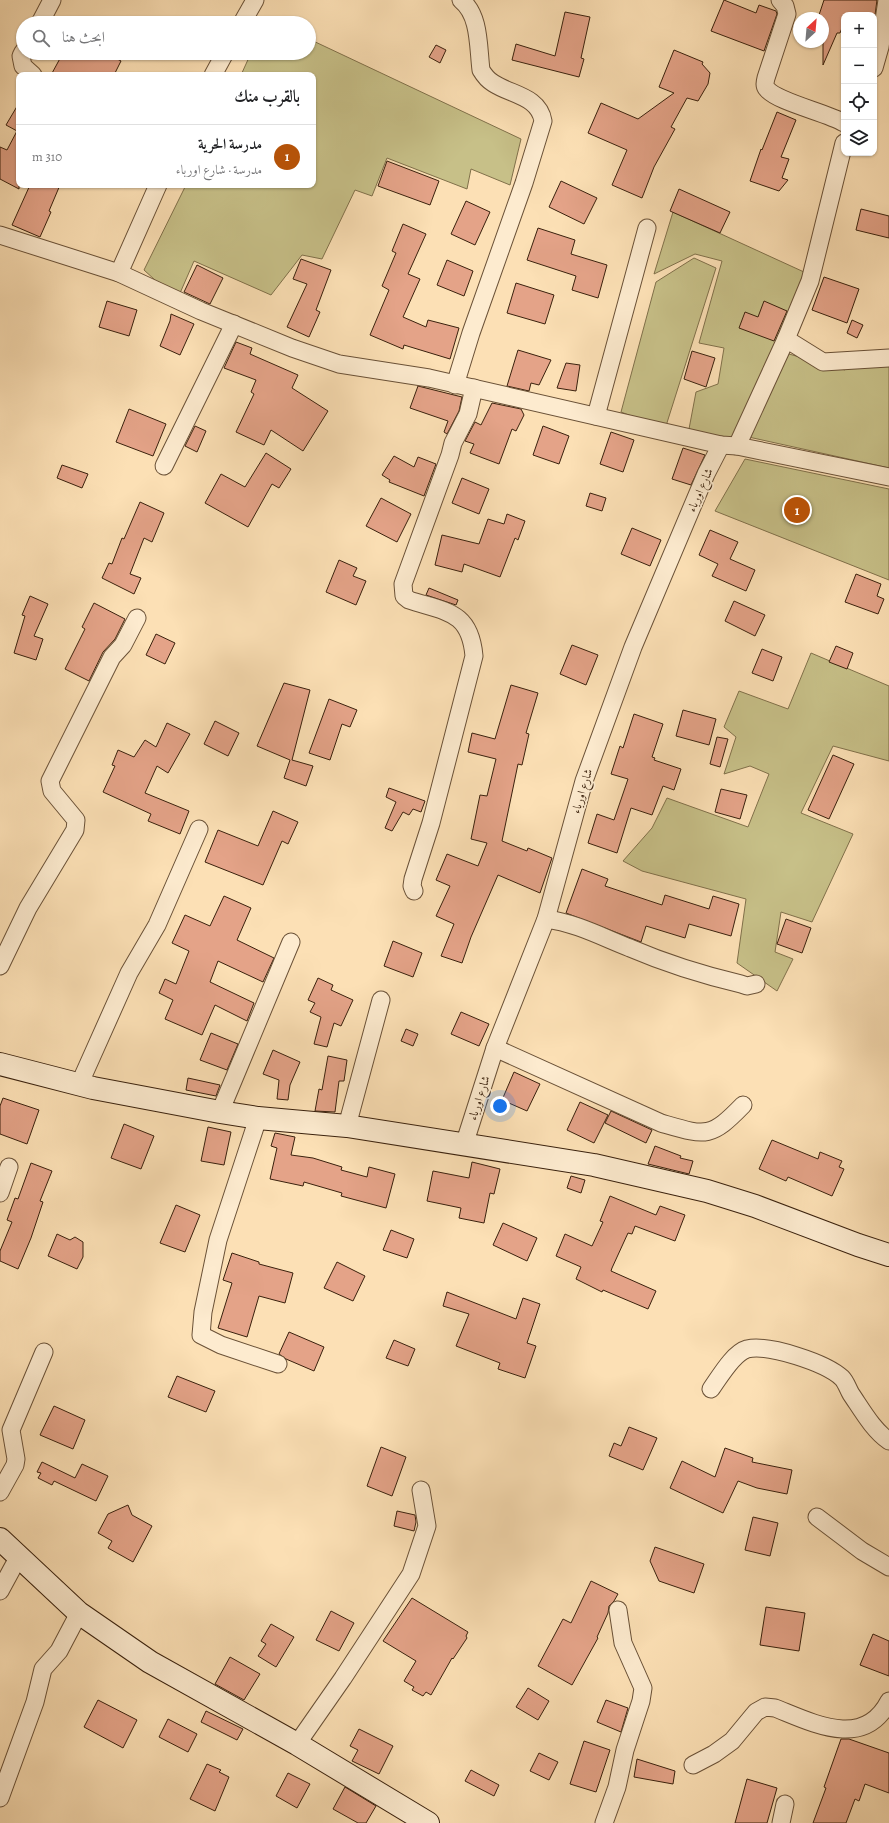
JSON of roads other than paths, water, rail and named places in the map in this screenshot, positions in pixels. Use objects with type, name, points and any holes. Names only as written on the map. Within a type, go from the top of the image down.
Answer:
[{"type":"street","points":[[44,16],[52,0]]},
{"type":"street","points":[[246,16],[255,0]]},
{"type":"street","points":[[455,385],[471,333],[524,184],[543,120],[542,114],[533,102],[493,83],[485,76],[481,70],[474,15],[467,5],[460,0]]},
{"type":"street","points":[[780,0],[786,6],[787,14],[766,78],[765,84],[767,89],[779,97],[841,122]]},
{"type":"street","points":[[877,58],[887,0]]},
{"type":"street","points":[[22,60],[24,66],[30,72]]},
{"type":"street","points":[[215,72],[221,60]]},
{"type":"street","name":"شارع اورباء","points":[[464,1145],[495,1048],[546,919],[584,781],[633,647],[706,474],[728,446],[786,339],[810,281],[841,155]]},
{"type":"street","points":[[119,273],[157,188]]},
{"type":"street","points":[[596,416],[647,228]]},
{"type":"street","points":[[0,236],[119,273],[292,348],[339,364],[358,368],[376,368],[399,372],[728,446],[889,477]]},
{"type":"street","points":[[164,466],[234,324]]},
{"type":"street","points":[[786,339],[823,362],[889,358]]},
{"type":"street","points":[[414,892],[412,878],[431,822],[474,656],[471,637],[463,622],[456,616],[409,600],[404,596],[403,584],[453,442],[468,414],[474,388]]},
{"type":"street","points":[[0,966],[28,908],[75,830],[76,820],[52,791],[50,781],[112,657],[123,644],[137,618]]},
{"type":"street","points":[[79,1085],[129,973],[157,925],[199,829]]},
{"type":"street","points":[[546,919],[562,921],[582,928],[631,949],[678,966],[747,986],[756,984]]},
{"type":"street","points":[[220,1112],[291,942]]},
{"type":"street","points":[[347,1126],[381,1000]]},
{"type":"street","points":[[495,1048],[661,1123],[688,1131],[703,1133],[713,1131],[728,1120],[743,1105]]},
{"type":"street","points":[[0,1064],[79,1085],[220,1112],[258,1118],[347,1126],[594,1165],[707,1191],[755,1206],[858,1246],[889,1255]]},
{"type":"street","points":[[258,1118],[218,1240],[203,1312],[201,1335],[220,1345],[278,1364]]},
{"type":"street","points":[[0,1193],[9,1167]]},
{"type":"street","points":[[711,1390],[730,1361],[747,1349],[783,1351],[815,1363],[842,1378],[864,1414],[882,1436],[889,1441]]},
{"type":"street","points":[[0,1492],[15,1465],[16,1454],[12,1442],[11,1430],[44,1352]]},
{"type":"street","points":[[297,1744],[343,1678],[411,1574],[427,1526],[422,1490]]},
{"type":"street","points":[[817,1517],[862,1551],[889,1567]]},
{"type":"street","points":[[0,1539],[79,1613],[150,1662],[297,1744],[428,1823]]},
{"type":"street","points":[[0,1591],[19,1556]]},
{"type":"street","points":[[604,1823],[617,1787],[627,1743],[641,1701],[643,1688],[623,1643],[618,1610]]},
{"type":"street","points":[[0,1798],[32,1710],[43,1669],[59,1651],[79,1613]]},
{"type":"street","points":[[693,1766],[714,1754],[732,1741],[756,1712],[765,1707],[774,1708],[831,1728],[844,1729],[866,1727],[884,1711],[889,1701]]},
{"type":"street","points":[[781,1823],[785,1804]]},
{"type":"place","name":"مدرسة الحرية","points":[[797,510]]}]
